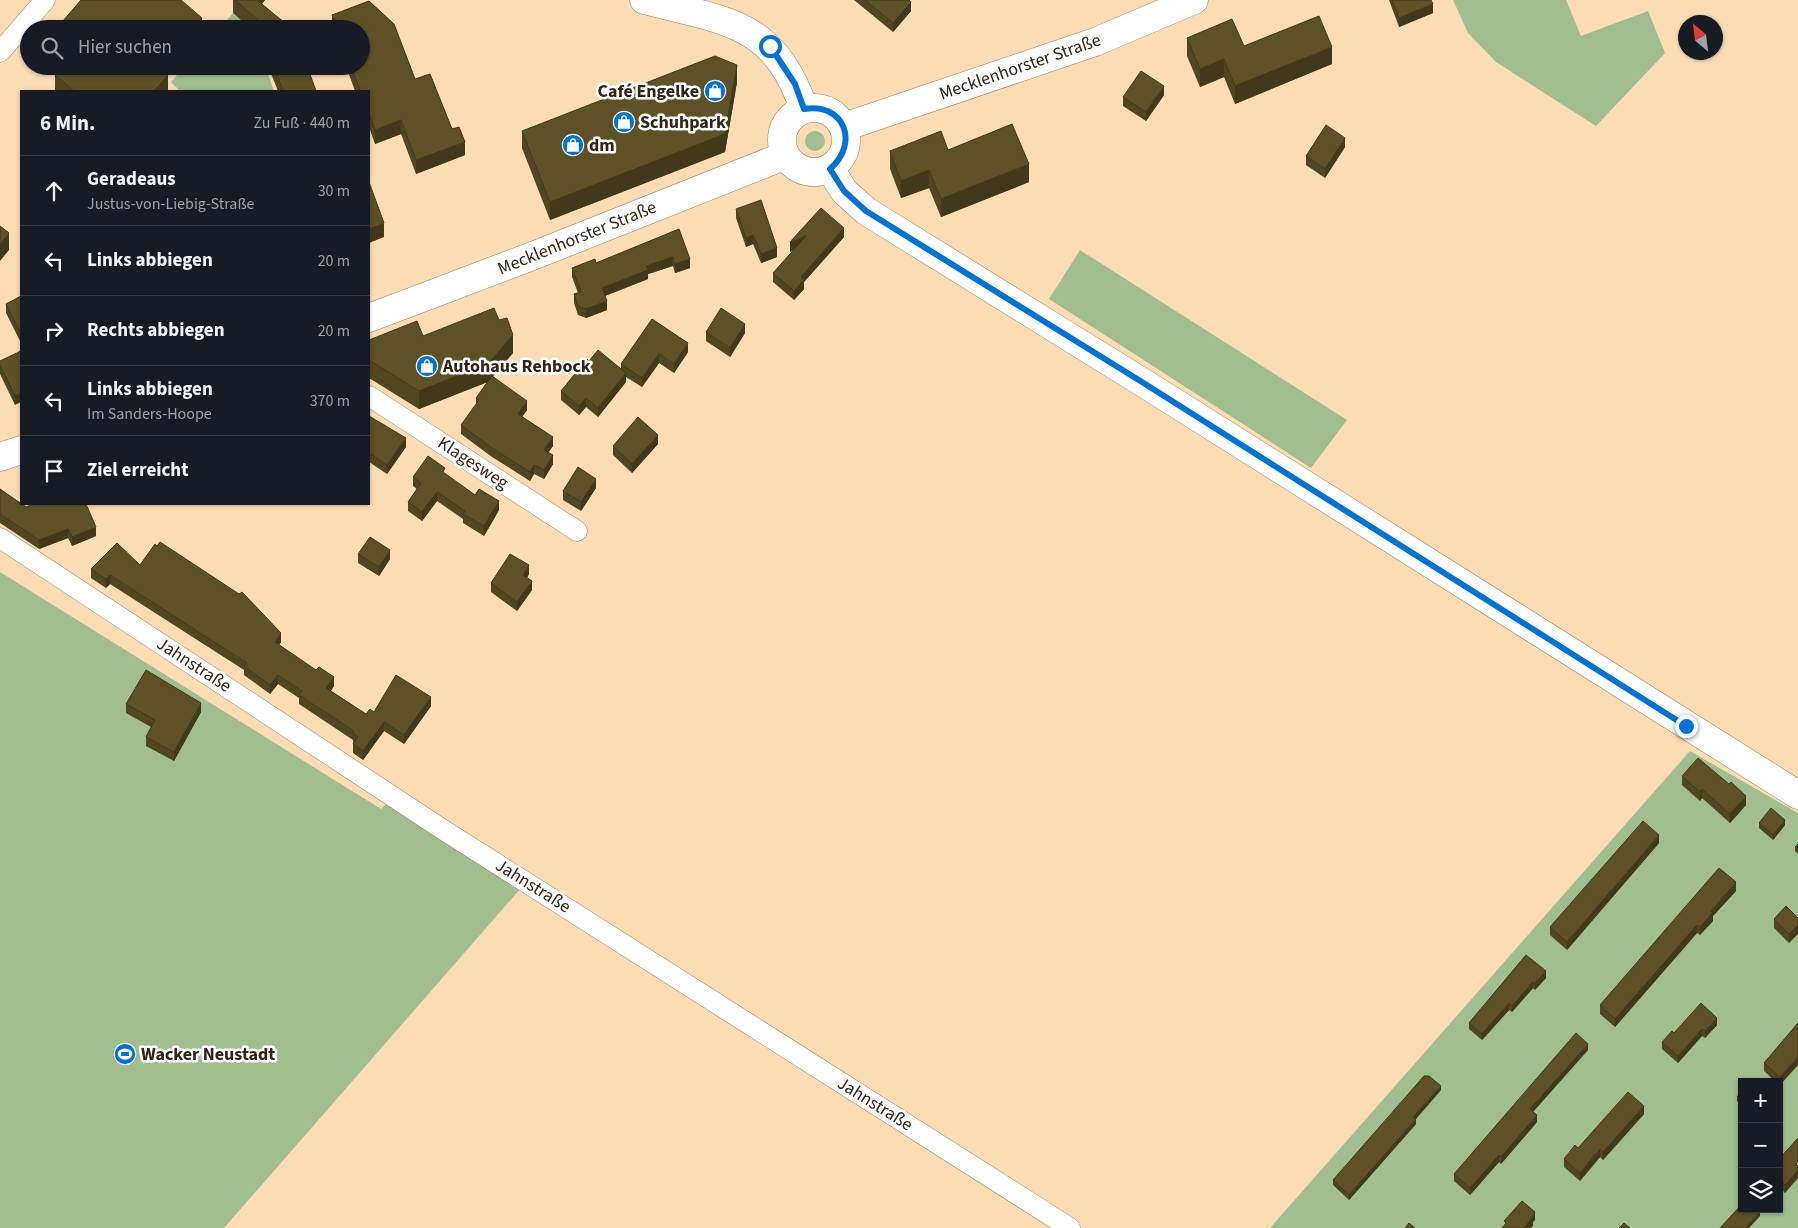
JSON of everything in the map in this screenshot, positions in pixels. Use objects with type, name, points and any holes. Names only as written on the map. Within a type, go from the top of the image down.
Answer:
[{"type":"street","points":[[28,20],[46,0]]},
{"type":"street","points":[[644,0],[707,17],[754,34],[770,46],[784,64],[795,84],[804,109]]},
{"type":"street","name":"Mecklenhorster Straße","points":[[844,127],[1095,42],[1194,0]]},
{"type":"street","points":[[0,52],[20,29]]},
{"type":"street","points":[[823,108],[832,113],[844,127],[846,139],[844,151],[838,162],[830,169],[807,172],[797,168],[784,156],[781,142],[782,131],[794,113],[804,109],[823,108]]},
{"type":"street","name":"Mecklenhorster Straße","points":[[370,318],[535,255],[784,156]]},
{"type":"street","points":[[830,169],[844,191],[866,211],[1142,382],[1798,795]]},
{"type":"street","name":"Klagesweg","points":[[370,397],[577,531]]},
{"type":"street","points":[[0,457],[20,450]]},
{"type":"street","name":"Jahnstraße","points":[[0,538],[442,829],[1070,1228]]},
{"type":"green space","points":[[1453,0],[1566,0],[1581,36],[1648,11],[1665,53],[1596,126],[1496,62],[1468,33]]},
{"type":"green space","points":[[233,13],[241,20],[227,20]]},
{"type":"green space","points":[[177,75],[268,75],[274,90],[179,90],[171,82]]},
{"type":"green space","points":[[811,131],[819,131],[825,137],[825,145],[819,151],[811,151],[805,145],[805,137]]},
{"type":"green space","points":[[1080,250],[1347,420],[1311,468],[1049,299]]},
{"type":"green space","name":"Wacker Neustadt","points":[[0,572],[381,809],[387,803],[521,888],[224,1228],[0,1228]]},
{"type":"green space","points":[[1690,751],[1798,813],[1798,1228],[1270,1228]]},
{"type":"building","points":[[81,0],[181,0],[202,18],[200,20],[64,20]]},
{"type":"building","points":[[235,0],[257,0],[281,20],[258,20]]},
{"type":"building","points":[[865,0],[909,0],[911,2],[893,23]]},
{"type":"building","points":[[1392,0],[1431,0],[1433,4],[1399,18]]},
{"type":"building","points":[[369,1],[394,24],[415,79],[430,74],[452,129],[459,127],[465,142],[416,160],[401,120],[375,130],[370,116],[370,90],[360,90],[354,75],[370,75],[370,20],[334,20],[332,15]]},
{"type":"building","points":[[1319,16],[1332,47],[1235,86],[1224,59],[1200,69],[1187,38],[1232,19],[1244,46]]},
{"type":"building","points":[[715,56],[737,65],[725,134],[550,202],[522,131]]},
{"type":"building","points":[[1141,71],[1164,86],[1146,112],[1123,97]]},
{"type":"building","points":[[55,75],[168,75],[155,90],[73,90]]},
{"type":"building","points":[[277,75],[310,75],[316,90],[283,90]]},
{"type":"building","points":[[1012,124],[1029,164],[941,199],[929,170],[901,181],[890,151],[941,131],[948,150]]},
{"type":"building","points":[[1326,125],[1345,138],[1325,169],[1306,156]]},
{"type":"building","points":[[370,185],[384,223],[370,229]]},
{"type":"building","points":[[761,200],[777,248],[761,254],[753,235],[746,238],[736,209]]},
{"type":"building","points":[[821,208],[844,228],[801,277],[804,280],[794,291],[773,273],[806,236],[790,242]]},
{"type":"building","points":[[0,226],[9,233],[0,244]]},
{"type":"building","points":[[679,229],[690,259],[675,264],[673,257],[646,266],[648,270],[602,288],[607,301],[586,309],[578,306],[574,294],[581,292],[572,268],[595,259],[596,263]]},
{"type":"building","points":[[20,297],[20,332],[6,304]]},
{"type":"building","name":"Autohaus Rehbock","points":[[494,308],[499,320],[507,318],[513,335],[488,364],[419,391],[370,361],[370,340],[417,321],[423,336]]},
{"type":"building","points":[[721,308],[745,324],[730,348],[706,332]]},
{"type":"building","points":[[652,319],[688,343],[674,364],[659,354],[642,378],[621,364]]},
{"type":"building","points":[[598,350],[626,373],[598,408],[586,398],[579,406],[561,391],[587,359],[589,361]]},
{"type":"building","points":[[20,351],[20,394],[15,396],[0,365],[0,361]]},
{"type":"building","points":[[492,376],[527,401],[518,414],[553,437],[544,450],[553,455],[544,470],[534,465],[530,472],[492,448],[461,425],[479,400],[476,398]]},
{"type":"building","points":[[370,417],[406,438],[387,465],[370,454]]},
{"type":"building","points":[[638,417],[658,435],[632,464],[613,446]]},
{"type":"building","points":[[428,456],[445,468],[443,472],[475,495],[479,489],[499,501],[484,526],[463,514],[465,511],[437,492],[422,512],[408,502],[421,483],[413,477]]},
{"type":"building","points":[[578,467],[596,479],[581,502],[563,491]]},
{"type":"building","points":[[0,489],[20,503],[20,505],[26,507],[31,505],[86,505],[96,527],[72,537],[68,529],[39,540],[0,514]]},
{"type":"building","points":[[370,537],[390,550],[379,567],[358,554]]},
{"type":"building","points":[[160,542],[239,594],[242,592],[281,633],[275,642],[316,670],[319,667],[334,677],[326,688],[366,714],[370,709],[374,712],[396,675],[431,697],[404,735],[384,722],[363,751],[353,744],[358,737],[353,733],[354,731],[299,695],[302,691],[278,675],[270,685],[244,666],[247,663],[110,575],[106,579],[91,569],[117,543],[140,565],[155,544],[157,546]]},
{"type":"building","points":[[510,554],[529,565],[523,575],[532,581],[517,602],[491,583]]},
{"type":"building","points":[[146,670],[201,703],[174,752],[146,737],[155,720],[126,704]]},
{"type":"building","points":[[1698,758],[1729,784],[1731,782],[1746,796],[1730,814],[1702,789],[1700,792],[1682,776]]},
{"type":"building","points":[[1771,808],[1785,820],[1773,835],[1759,823]]},
{"type":"building","points":[[1643,821],[1659,835],[1567,942],[1550,927]]},
{"type":"building","points":[[1719,868],[1736,882],[1700,927],[1697,925],[1615,1019],[1600,1005]]},
{"type":"building","points":[[1786,906],[1798,918],[1798,925],[1789,934],[1774,919]]},
{"type":"building","points":[[1526,955],[1546,971],[1535,983],[1533,982],[1512,1006],[1509,1003],[1482,1034],[1469,1023]]},
{"type":"building","points":[[1701,1003],[1717,1018],[1705,1031],[1702,1029],[1678,1056],[1662,1042],[1672,1031],[1674,1033]]},
{"type":"building","points":[[1798,1023],[1798,1057],[1780,1077],[1764,1063]]},
{"type":"building","points":[[1576,1033],[1588,1044],[1530,1109],[1537,1115],[1501,1157],[1499,1155],[1470,1188],[1454,1174]]},
{"type":"building","points":[[1424,1076],[1429,1076],[1441,1086],[1413,1117],[1416,1119],[1349,1195],[1333,1180]]},
{"type":"building","points":[[1628,1092],[1644,1106],[1603,1152],[1600,1149],[1580,1173],[1564,1159],[1575,1145],[1578,1148]]},
{"type":"building","points":[[1798,1138],[1798,1161],[1796,1164],[1798,1170],[1785,1185],[1783,1183],[1783,1155]]},
{"type":"building","points":[[1522,1201],[1535,1212],[1533,1217],[1524,1228],[1502,1228],[1506,1223],[1504,1221]]},
{"type":"building","points":[[1738,1208],[1738,1213],[1759,1213],[1745,1228],[1720,1228]]},
{"type":"building","points":[[1409,1223],[1415,1228],[1405,1228]]},
{"type":"building","points":[[1624,1223],[1630,1228],[1619,1228]]},
{"type":"place","name":"Café Engelke","points":[[715,91]]},
{"type":"place","name":"Schuhpark","points":[[624,122]]},
{"type":"place","name":"dm","points":[[573,145]]},
{"type":"place","name":"Autohaus Rehbock","points":[[427,366]]},
{"type":"place","name":"Wacker Neustadt","points":[[125,1054]]},
{"type":"route","points":[[770,46],[784,64],[795,84],[804,109],[823,108],[839,119],[844,127],[846,139],[844,151],[838,162],[830,169],[835,180],[844,191],[866,211],[1142,382],[1686,726]]}]
